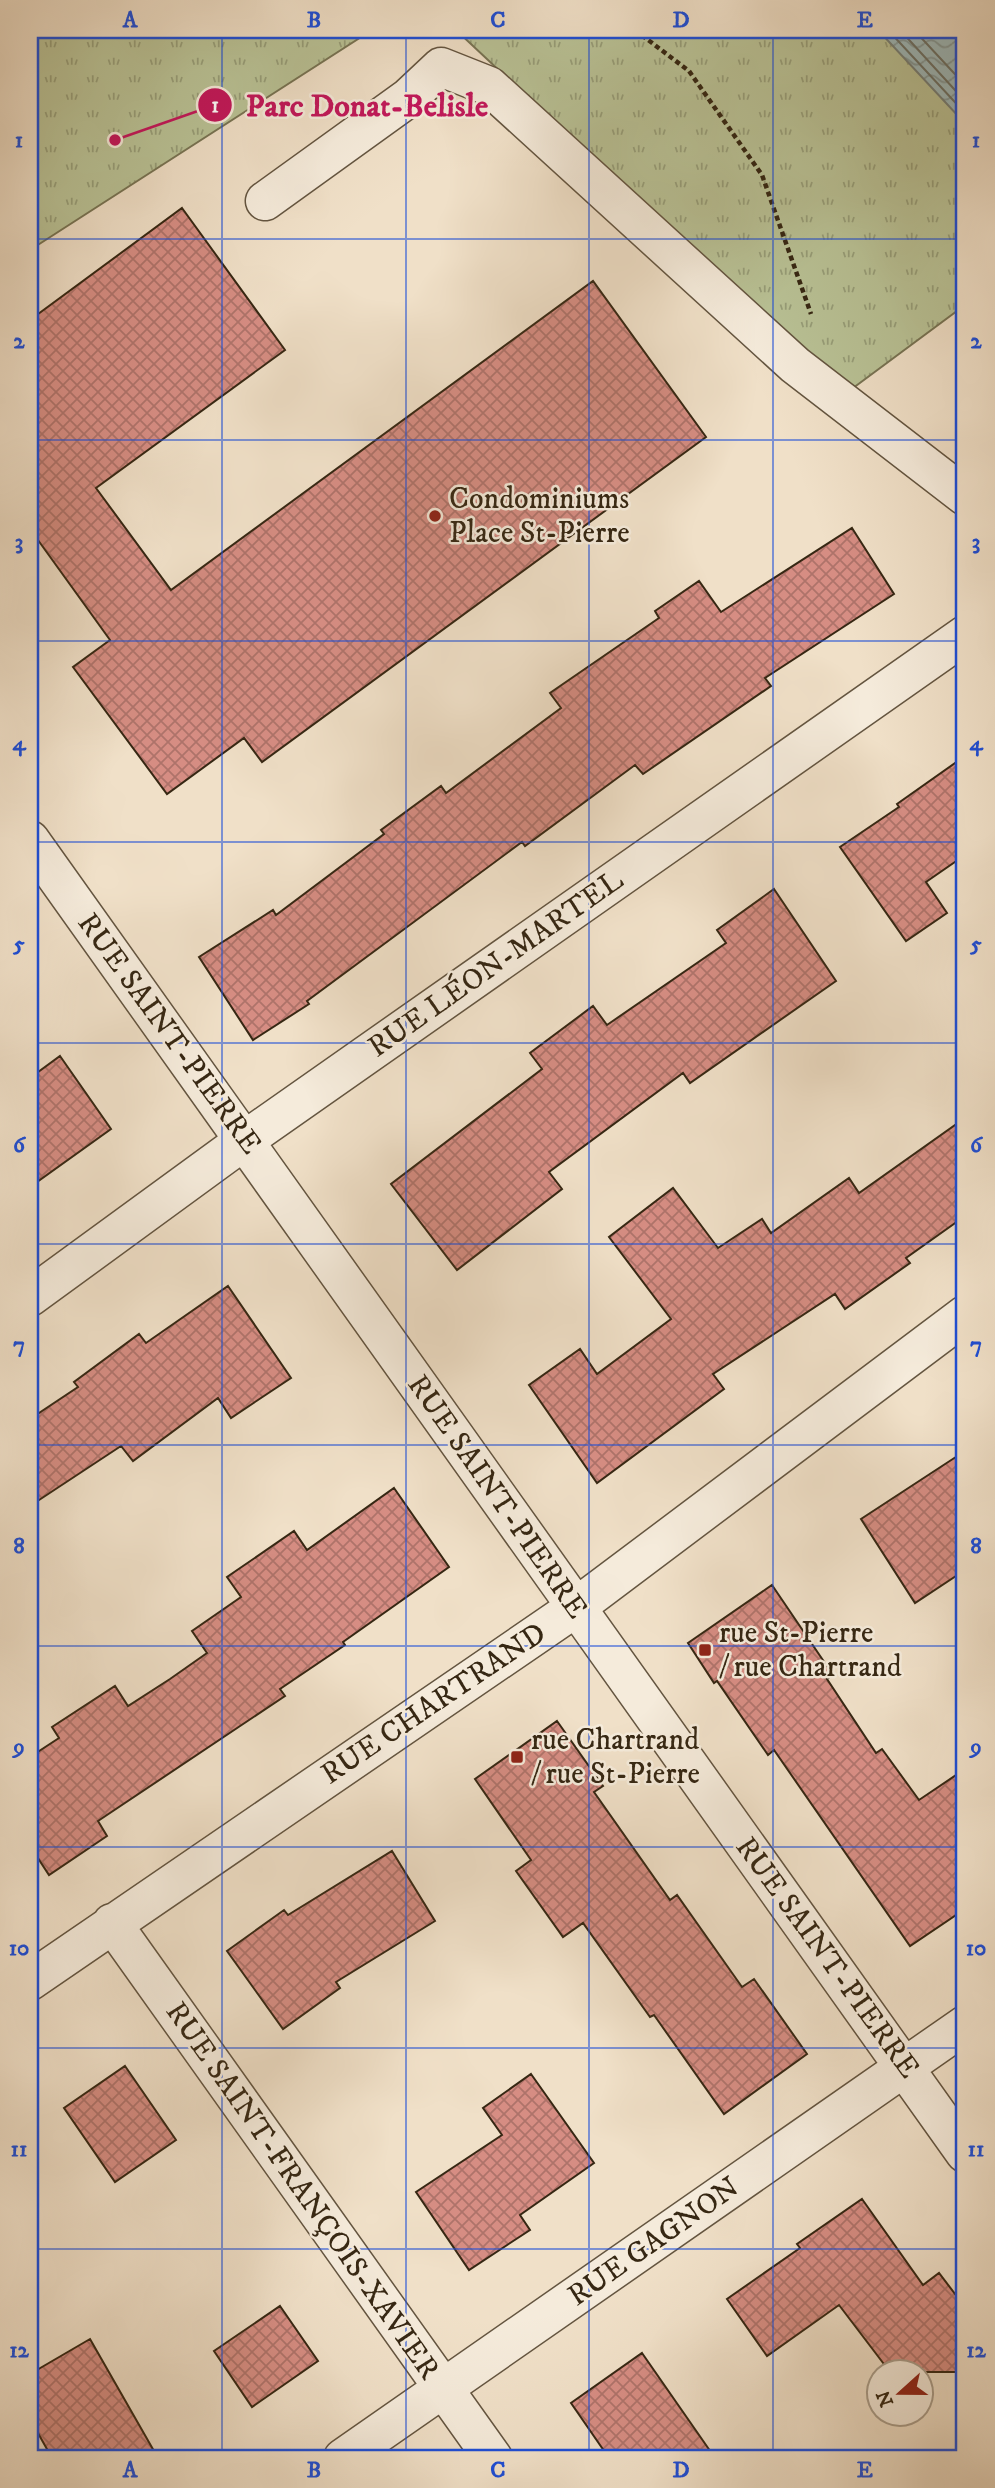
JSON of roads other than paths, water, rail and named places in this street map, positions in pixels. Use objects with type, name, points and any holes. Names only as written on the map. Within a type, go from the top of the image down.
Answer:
[{"type":"street","points":[[265,201],[408,97],[441,67],[489,86],[795,365],[965,496]]},
{"type":"street","name":"RUE LÉON-MARTEL","points":[[30,1297],[246,1140],[965,635]]},
{"type":"street","name":"RUE SAINT-PIERRE","points":[[30,840],[965,2153]]},
{"type":"street","name":"RUE CHARTRAND","points":[[30,1981],[575,1608],[965,1315]]},
{"type":"street","name":"RUE SAINT-FRANÇOIS-XAVIER","points":[[112,1923],[493,2458]]},
{"type":"street","name":"RUE GAGNON","points":[[343,2458],[965,2025]]},
{"type":"water","points":[[878,30],[965,30],[965,121],[959,117]]},
{"type":"place","name":"Parc Donat-Belisle","points":[[115,140]]},
{"type":"place","name":"Condominiums Place St-Pierre","points":[[435,516]]},
{"type":"place","name":"rue St-Pierre / rue Chartrand","points":[[705,1650]]},
{"type":"place","name":"rue Chartrand / rue St-Pierre","points":[[517,1757]]}]
